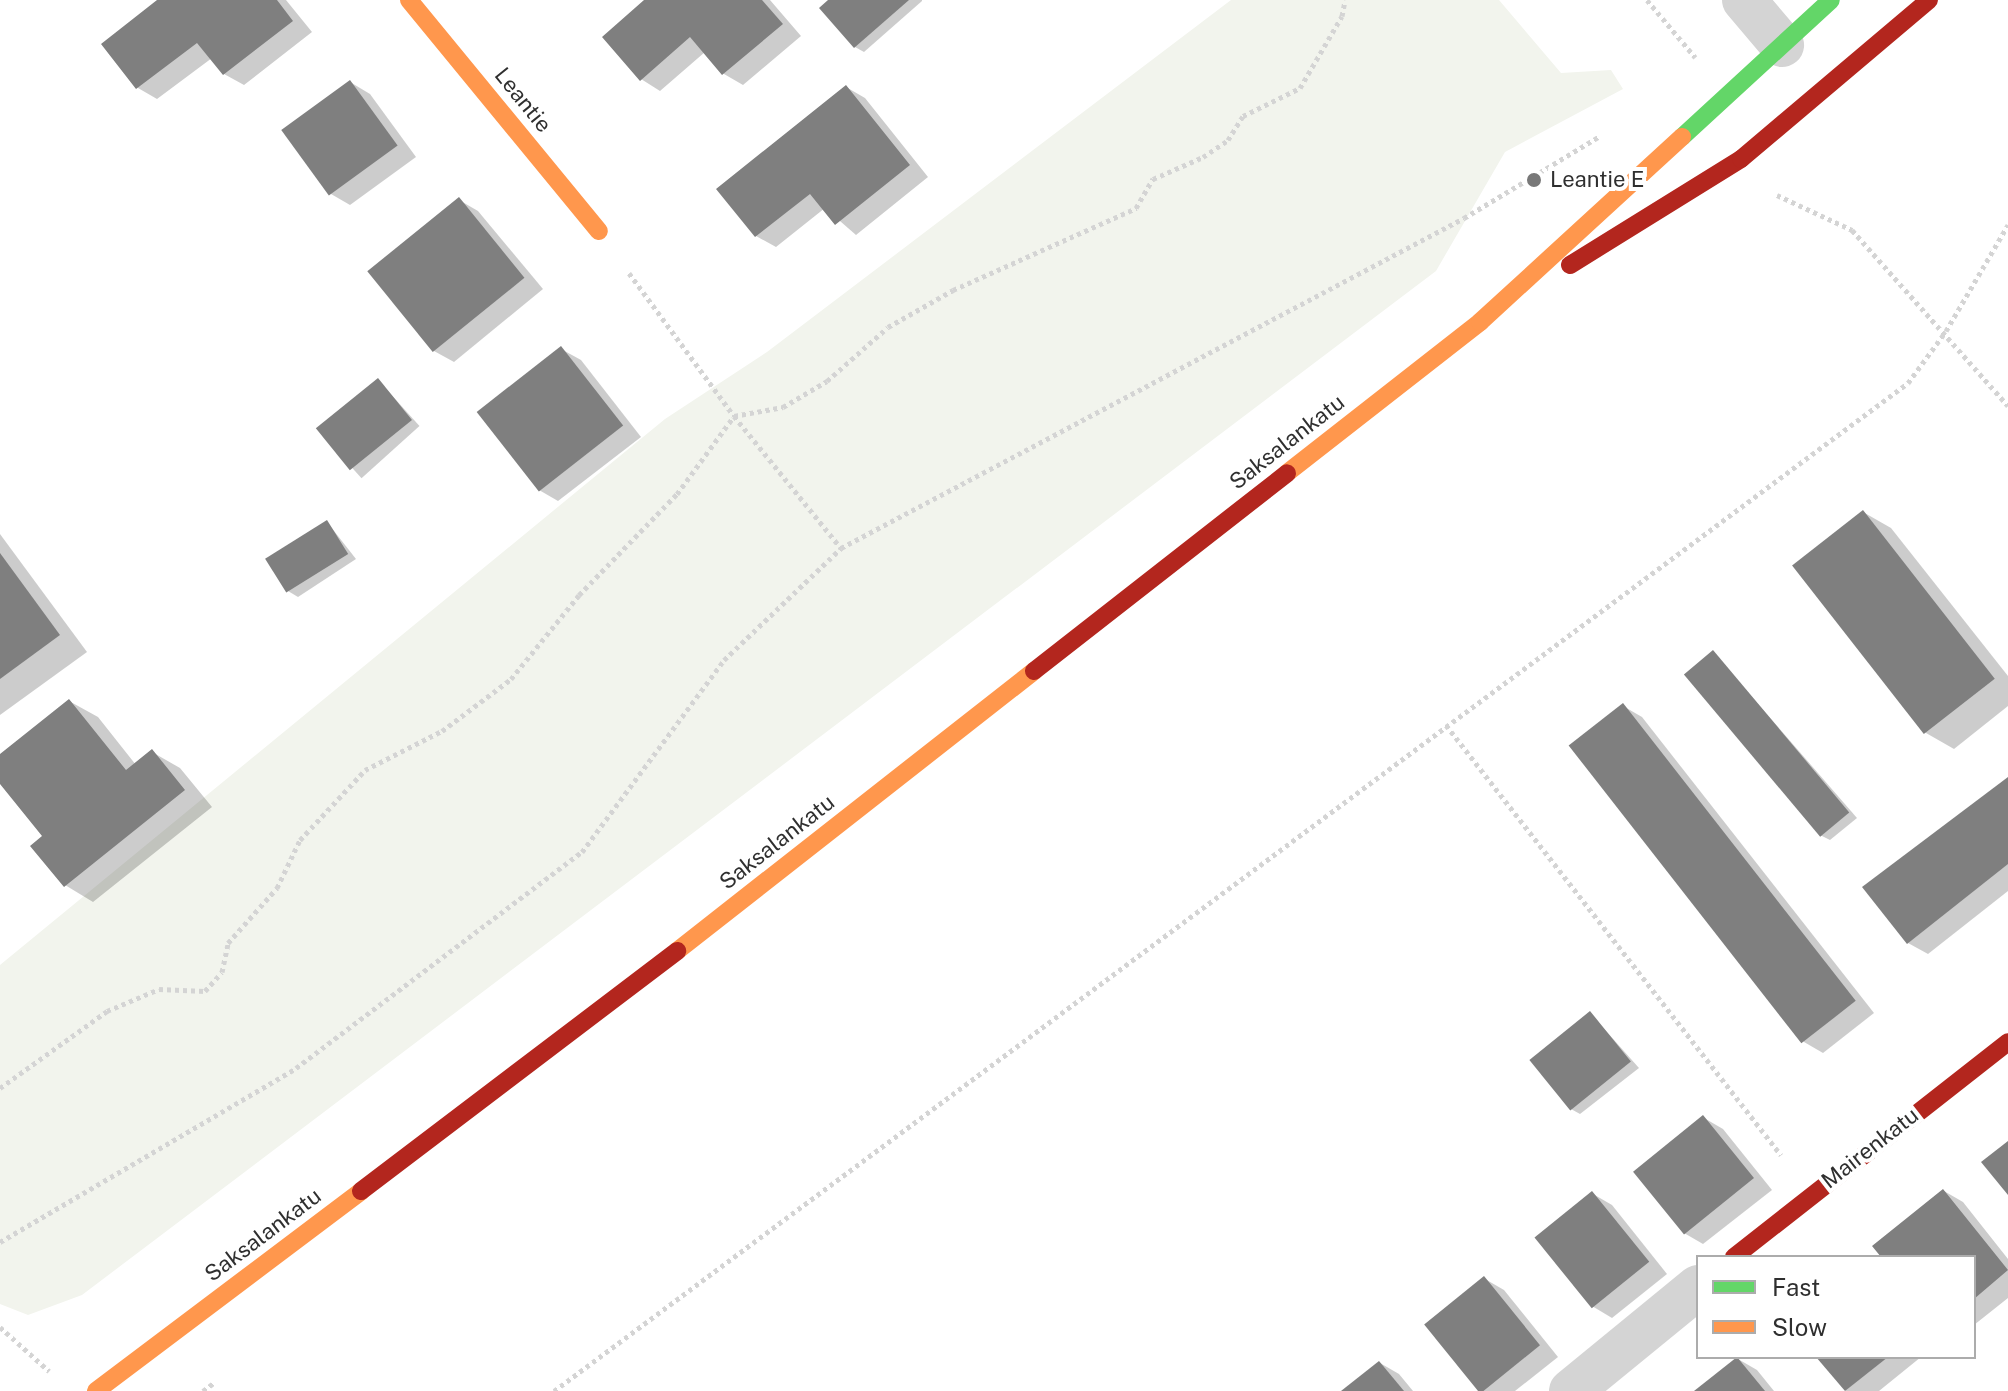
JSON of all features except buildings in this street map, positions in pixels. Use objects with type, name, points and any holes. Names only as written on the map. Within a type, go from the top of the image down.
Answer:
[{"type":"main road","name":"Leantie","points":[[409,0],[599,231]]},
{"type":"main road","name":"Saksalankatu","points":[[96,1391],[594,1016],[1480,322],[1831,0]]},
{"type":"main road","name":"Saksalankatu","points":[[1480,322],[1741,159],[1929,0]]},
{"type":"main road","name":"Mairenkatu","points":[[1736,1255],[2008,1042]]},
{"type":"street","points":[[1744,0],[1782,45]]},
{"type":"street","points":[[1571,1391],[1696,1289]]},
{"type":"path","points":[[0,1088],[107,1011],[159,989],[205,991],[222,972],[228,943],[277,888],[300,840],[365,770],[442,731],[511,679],[579,595],[677,494],[734,416],[783,407],[827,381],[888,327],[953,290],[1136,208],[1153,179],[1203,157],[1228,140],[1243,116],[1300,88],[1342,16],[1345,0]]},
{"type":"path","points":[[1647,0],[1697,59]]},
{"type":"path","points":[[0,1242],[296,1068],[582,852],[724,660],[841,548],[1464,218],[1607,131]]},
{"type":"path","points":[[1741,159],[1768,191],[1852,230],[1946,331],[2008,406]]},
{"type":"path","points":[[554,1391],[1908,383],[1946,331],[2008,225]]},
{"type":"path","points":[[599,231],[734,416],[841,548]]},
{"type":"path","points":[[1446,725],[1812,1193]]},
{"type":"path","points":[[0,1327],[57,1381]]},
{"type":"path","points":[[203,1391],[215,1382]]},
{"type":"shaded area","points":[[1231,0],[1499,0],[1561,73],[1611,70],[1623,89],[1505,152],[1436,271],[82,1295],[28,1315],[0,1304],[0,965],[665,419],[767,352]]},
{"type":"traffic: fast","points":[[1682,137],[1831,0]]},
{"type":"traffic: slow","points":[[409,0],[599,231]]},
{"type":"traffic: slow","points":[[1287,473],[1480,322],[1682,137]]},
{"type":"traffic: slow","points":[[677,951],[1034,671]]},
{"type":"traffic: slow","points":[[96,1391],[361,1191]]},
{"type":"traffic: jam","points":[[1570,265],[1741,159],[1929,0]]},
{"type":"traffic: jam","points":[[1034,671],[1287,473]]},
{"type":"traffic: jam","points":[[361,1191],[677,951]]},
{"type":"traffic: jam","points":[[1737,1255],[2008,1042]]},
{"type":"place","name":"Leantie E","points":[[1534,180]]}]
